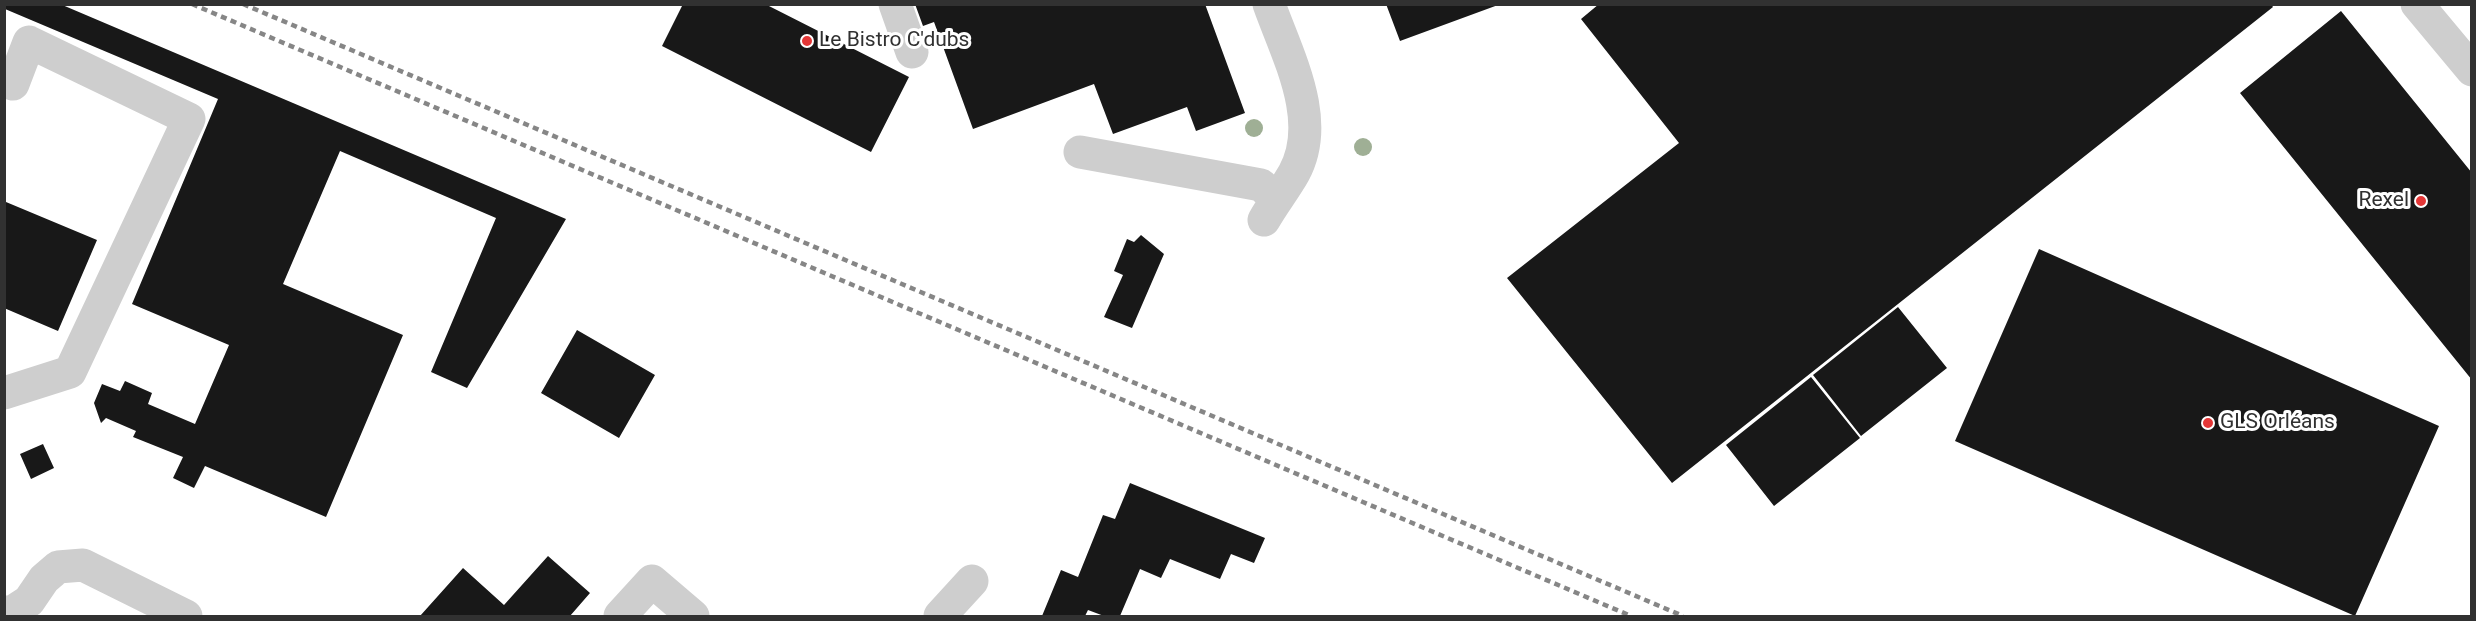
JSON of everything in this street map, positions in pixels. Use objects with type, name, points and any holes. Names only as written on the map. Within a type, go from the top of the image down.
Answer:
[{"type":"street","points":[[895,4],[912,52]]},
{"type":"street","points":[[1080,152],[1261,185],[1270,209],[1294,172],[1299,159],[1305,119],[1296,80],[1269,4]]},
{"type":"street","points":[[2417,4],[2472,70]]},
{"type":"street","points":[[4,81],[13,84],[29,42],[189,119],[70,372],[4,393]]},
{"type":"street","points":[[4,612],[12,612],[29,601],[44,579],[58,567],[83,565],[186,616]]},
{"type":"street","points":[[620,616],[652,581],[693,616]]},
{"type":"street","points":[[940,616],[972,581]]},
{"type":"building","points":[[5,4],[60,4],[566,219],[467,388],[431,372],[496,218],[340,151],[283,284],[403,335],[326,517],[205,466],[194,488],[173,478],[183,457],[133,437],[136,431],[106,418],[101,423],[94,403],[102,384],[120,391],[125,381],[152,393],[148,404],[195,424],[229,345],[132,304],[218,99],[5,9]]},
{"type":"building","points":[[683,4],[765,4],[909,77],[871,152],[662,46]]},
{"type":"building","points":[[915,4],[1205,4],[1245,113],[1196,131],[1187,107],[1113,134],[1094,84],[973,129],[934,22],[923,26]]},
{"type":"building","points":[[1386,4],[1497,4],[1498,5],[1400,41]]},
{"type":"building","points":[[1599,4],[1850,4],[1852,6],[1854,4],[2271,4],[2273,7],[1672,483],[1507,278],[1679,143],[1581,19]]},
{"type":"building","points":[[2341,11],[2472,173],[2472,380],[2240,93]]},
{"type":"building","points":[[6,202],[97,240],[58,331],[4,308]]},
{"type":"building","points":[[1141,235],[1164,254],[1132,328],[1104,317],[1123,275],[1114,271],[1127,239],[1134,242]]},
{"type":"building","points":[[2039,249],[2439,426],[2355,616],[1955,441]]},
{"type":"building","points":[[1898,307],[1947,368],[1861,436],[1813,375]]},
{"type":"building","points":[[577,330],[655,375],[619,438],[541,393]]},
{"type":"building","points":[[1811,377],[1860,438],[1774,506],[1726,445]]},
{"type":"building","points":[[43,444],[54,468],[31,479],[20,454]]},
{"type":"building","points":[[1130,483],[1265,538],[1254,563],[1231,554],[1220,579],[1170,559],[1161,578],[1140,569],[1120,616],[1104,616],[1088,610],[1085,616],[1042,616],[1061,570],[1078,577],[1103,515],[1115,519]]},
{"type":"building","points":[[548,556],[590,593],[570,616],[420,616],[463,568],[504,605]]},
{"type":"railway","points":[[192,4],[1631,616]]},
{"type":"railway","points":[[243,4],[1683,616]]},
{"type":"place","name":"Le Bistro C'dubs","points":[[807,41]]},
{"type":"place","name":"Rexel","points":[[2421,201]]},
{"type":"place","name":"GLS Orléans","points":[[2208,423]]}]
